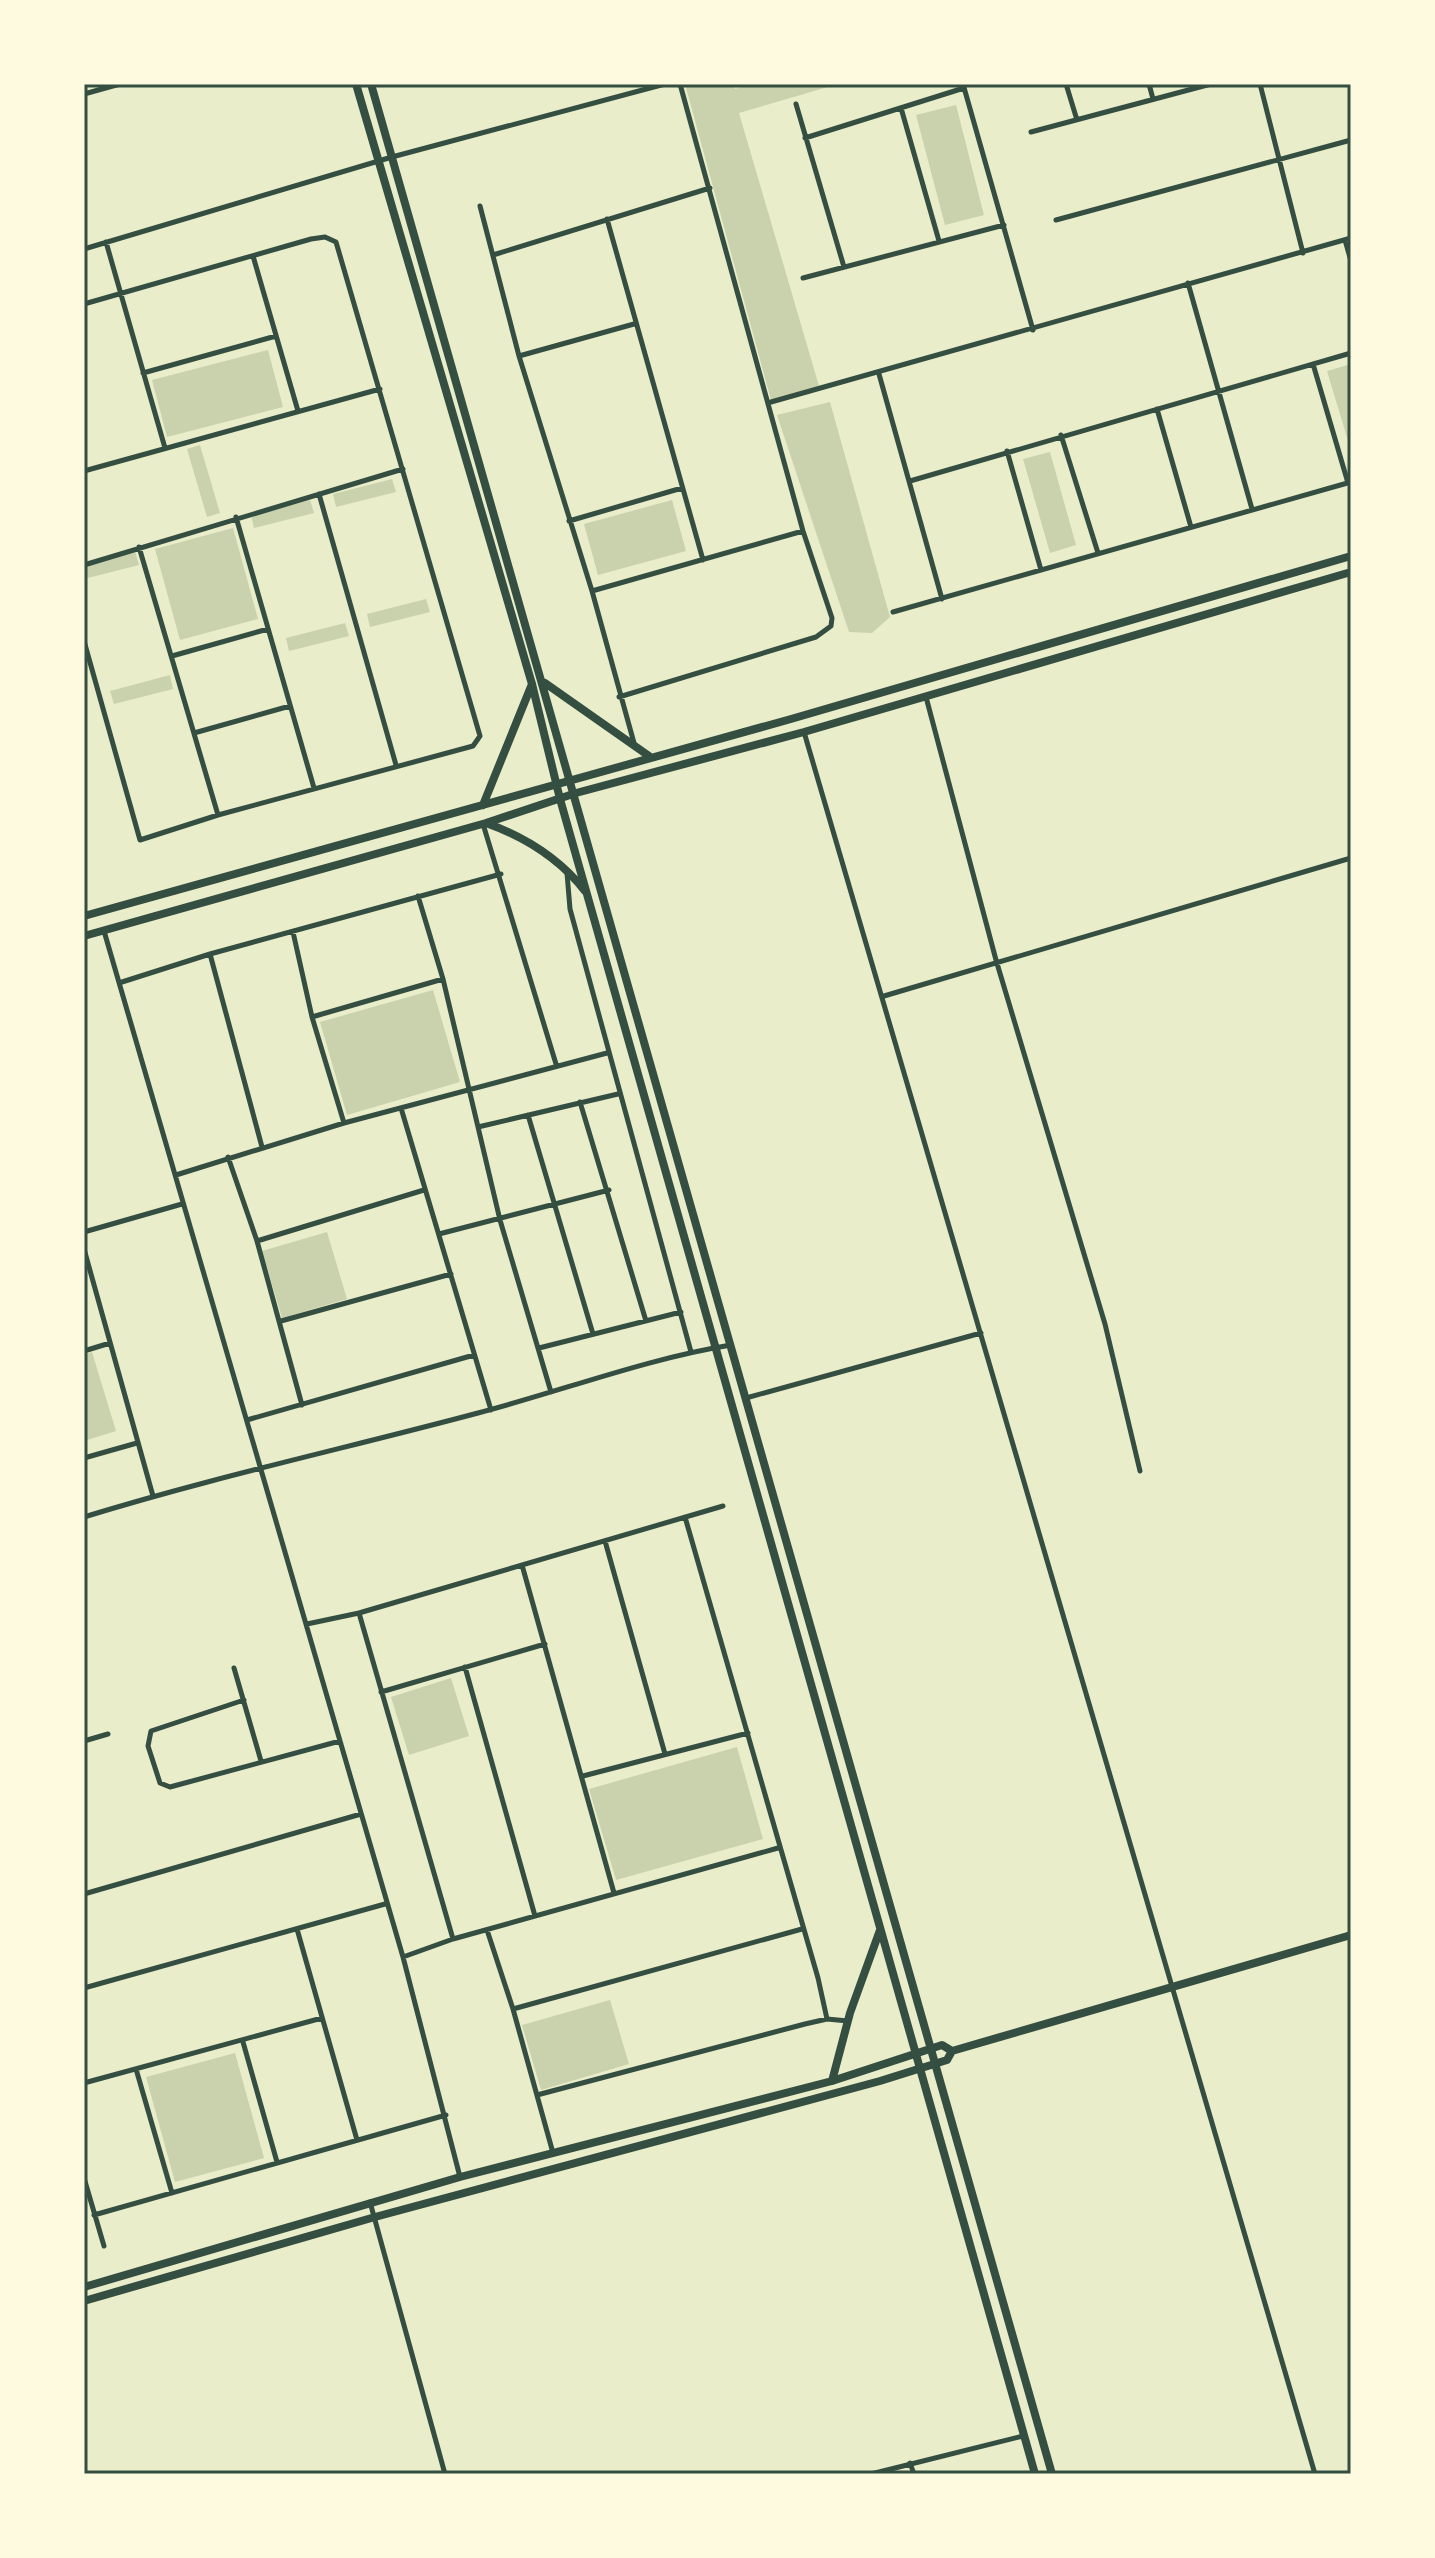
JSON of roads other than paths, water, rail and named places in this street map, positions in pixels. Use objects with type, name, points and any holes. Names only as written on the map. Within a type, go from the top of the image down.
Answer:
[{"type":"main road","points":[[356,84],[532,684],[560,799],[1035,2474]]},
{"type":"main road","points":[[371,84],[576,793],[624,973],[1052,2474]]},
{"type":"main road","points":[[84,916],[649,756],[791,719],[1351,556]]},
{"type":"main road","points":[[84,936],[484,824],[576,793],[804,732],[1351,572]]},
{"type":"main road","points":[[544,683],[649,756]]},
{"type":"main road","points":[[483,805],[532,684]]},
{"type":"main road","points":[[484,824],[534,845],[567,870],[588,894]]},
{"type":"main road","points":[[832,2081],[848,2021],[880,1929]]},
{"type":"main road","points":[[84,2301],[375,2217],[936,2064],[947,2060],[952,2051],[1351,1935]]},
{"type":"main road","points":[[84,2287],[460,2177],[832,2081],[942,2045],[952,2051]]},
{"type":"street","points":[[84,94],[120,84]]},
{"type":"street","points":[[84,249],[392,157],[665,84]]},
{"type":"street","points":[[619,697],[825,632],[832,618],[803,531],[771,402],[680,84]]},
{"type":"street","points":[[1066,84],[1077,120]]},
{"type":"street","points":[[1149,84],[1153,99]]},
{"type":"street","points":[[1031,132],[1211,84]]},
{"type":"street","points":[[1260,84],[1303,253]]},
{"type":"street","points":[[805,138],[964,86],[1033,330]]},
{"type":"street","points":[[796,104],[844,267]]},
{"type":"street","points":[[901,108],[939,241]]},
{"type":"street","points":[[1056,220],[1351,140]]},
{"type":"street","points":[[493,255],[710,188]]},
{"type":"street","points":[[480,206],[519,356],[592,591],[635,746]]},
{"type":"street","points":[[607,219],[634,324],[703,560]]},
{"type":"street","points":[[803,278],[1004,225]]},
{"type":"street","points":[[84,304],[311,239],[325,237],[336,242],[480,736],[473,746],[218,815],[140,840],[84,641]]},
{"type":"street","points":[[771,402],[879,374],[1348,239],[1351,261]]},
{"type":"street","points":[[106,242],[165,448]]},
{"type":"street","points":[[253,256],[298,411]]},
{"type":"street","points":[[1188,283],[1252,509]]},
{"type":"street","points":[[519,356],[634,324]]},
{"type":"street","points":[[143,373],[276,336]]},
{"type":"street","points":[[910,481],[1351,353]]},
{"type":"street","points":[[893,612],[1349,482],[1313,364]]},
{"type":"street","points":[[879,374],[942,599]]},
{"type":"street","points":[[85,469],[380,389]]},
{"type":"street","points":[[1157,409],[1191,527]]},
{"type":"street","points":[[1061,435],[1098,553]]},
{"type":"street","points":[[1007,451],[1041,570]]},
{"type":"street","points":[[84,565],[403,469]]},
{"type":"street","points":[[569,521],[682,488]]},
{"type":"street","points":[[319,494],[396,765]]},
{"type":"street","points":[[236,517],[314,788]]},
{"type":"street","points":[[592,591],[803,531]]},
{"type":"street","points":[[139,547],[218,815]]},
{"type":"street","points":[[172,656],[268,629]]},
{"type":"street","points":[[926,696],[996,960],[1105,1324],[1140,1471]]},
{"type":"street","points":[[194,733],[290,706]]},
{"type":"street","points":[[804,732],[884,996],[1315,2474]]},
{"type":"street","points":[[484,824],[556,1064]]},
{"type":"street","points":[[884,996],[996,960],[1351,858]]},
{"type":"street","points":[[567,870],[570,909],[607,1053],[691,1352]]},
{"type":"street","points":[[122,982],[210,954],[501,874]]},
{"type":"street","points":[[418,896],[443,979],[500,1220],[551,1392]]},
{"type":"street","points":[[104,931],[122,982],[182,1204],[403,1957],[460,2177]]},
{"type":"street","points":[[293,932],[312,1017],[344,1123]]},
{"type":"street","points":[[210,954],[262,1147]]},
{"type":"street","points":[[312,1017],[443,979]]},
{"type":"street","points":[[176,1175],[344,1123],[556,1064],[607,1053]]},
{"type":"street","points":[[478,1127],[618,1094]]},
{"type":"street","points":[[580,1102],[646,1321]]},
{"type":"street","points":[[401,1108],[491,1410]]},
{"type":"street","points":[[528,1115],[593,1334]]},
{"type":"street","points":[[228,1157],[281,1321],[302,1405]]},
{"type":"street","points":[[257,1241],[424,1190]]},
{"type":"street","points":[[439,1234],[609,1190]]},
{"type":"street","points":[[84,1232],[182,1204]]},
{"type":"street","points":[[84,1249],[153,1496]]},
{"type":"street","points":[[281,1321],[451,1274]]},
{"type":"street","points":[[539,1348],[681,1312]]},
{"type":"street","points":[[746,1398],[981,1333]]},
{"type":"street","points":[[84,1351],[110,1343]]},
{"type":"street","points":[[84,1517],[153,1496],[491,1410],[691,1352],[731,1345]]},
{"type":"street","points":[[247,1420],[474,1355]]},
{"type":"street","points":[[84,1458],[137,1443]]},
{"type":"street","points":[[307,1624],[359,1613],[723,1506]]},
{"type":"street","points":[[685,1517],[827,2019]]},
{"type":"street","points":[[605,1541],[665,1754]]},
{"type":"street","points":[[522,1565],[614,1893]]},
{"type":"street","points":[[359,1613],[453,1939]]},
{"type":"street","points":[[381,1692],[545,1644]]},
{"type":"street","points":[[465,1667],[535,1916]]},
{"type":"street","points":[[234,1668],[261,1761]]},
{"type":"street","points":[[244,1700],[151,1731],[148,1746],[157,1779],[170,1787],[340,1741]]},
{"type":"street","points":[[583,1776],[748,1733]]},
{"type":"street","points":[[84,1741],[108,1734]]},
{"type":"street","points":[[84,1894],[361,1814]]},
{"type":"street","points":[[403,1957],[453,1939],[778,1848]]},
{"type":"street","points":[[84,1988],[385,1904]]},
{"type":"street","points":[[297,1929],[357,2140]]},
{"type":"street","points":[[513,2009],[802,1929]]},
{"type":"street","points":[[487,1930],[513,2009],[553,2153]]},
{"type":"street","points":[[84,2083],[322,2018]]},
{"type":"street","points":[[537,2095],[827,2019],[848,2021]]},
{"type":"street","points":[[243,2042],[277,2162]]},
{"type":"street","points":[[136,2069],[172,2193]]},
{"type":"street","points":[[94,2215],[446,2115]]},
{"type":"street","points":[[84,2178],[104,2246]]},
{"type":"street","points":[[370,2202],[445,2474]]},
{"type":"street","points":[[871,2474],[1023,2436]]},
{"type":"street","points":[[910,2463],[914,2474]]}]
